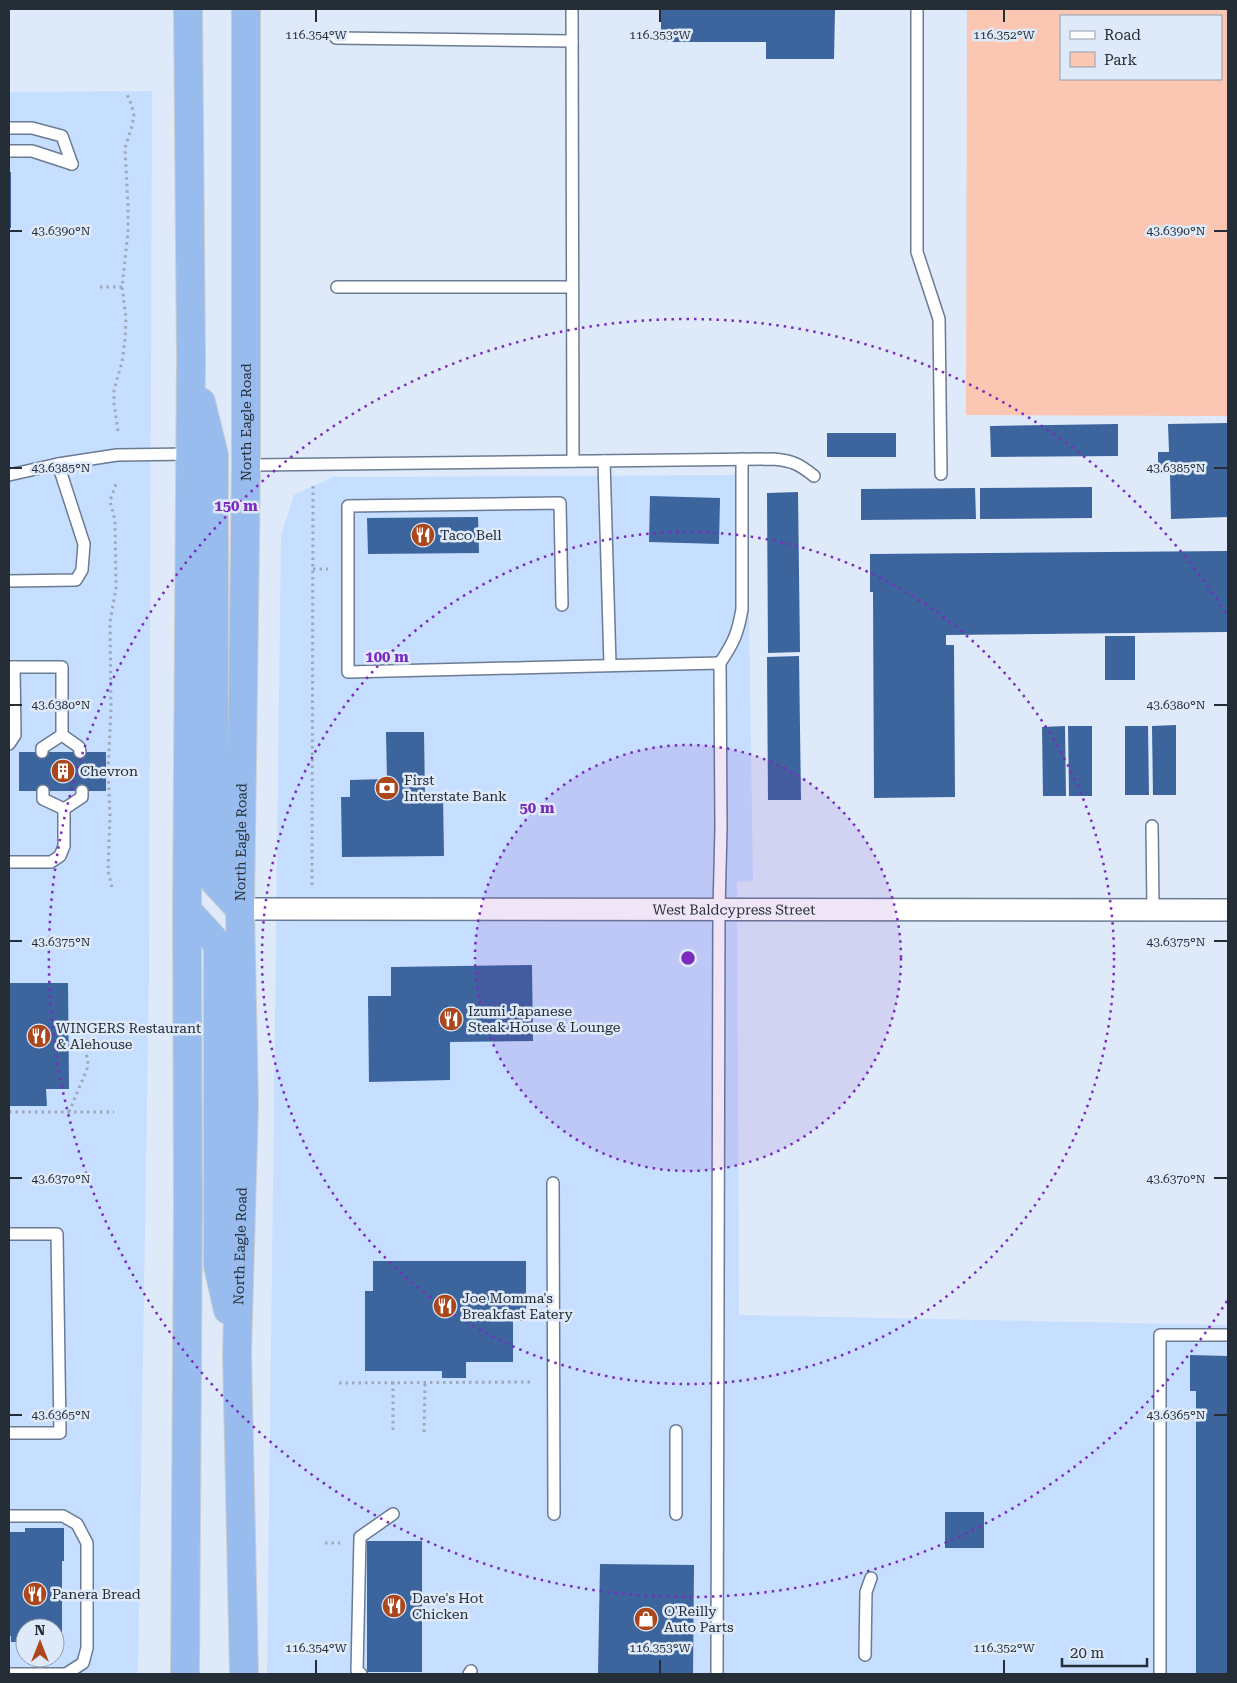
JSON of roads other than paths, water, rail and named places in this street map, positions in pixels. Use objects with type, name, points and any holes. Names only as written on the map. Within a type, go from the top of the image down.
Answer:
[{"type":"highway","points":[[185,1674],[190,454],[188,9]]},
{"type":"highway","name":"North Eagle Road","points":[[244,1674],[237,1353],[244,1104],[240,909],[246,464],[246,9]]},
{"type":"highway","points":[[190,357],[214,455],[214,881],[240,909]]},
{"type":"highway","points":[[187,910],[218,944],[218,1266],[237,1353]]},
{"type":"street","name":"West Baldcypress Street","points":[[240,909],[1228,910]]},
{"type":"lane","points":[[572,9],[573,461]]},
{"type":"lane","points":[[917,9],[917,252],[939,319],[941,474]]},
{"type":"lane","points":[[336,38],[572,41]]},
{"type":"lane","points":[[9,128],[32,128],[62,136],[72,164],[32,151],[9,151]]},
{"type":"lane","points":[[337,287],[572,287]]},
{"type":"lane","points":[[10,471],[117,455],[190,454]]},
{"type":"lane","points":[[717,1674],[720,662],[732,644],[738,629],[742,609],[742,459]]},
{"type":"lane","points":[[246,464],[790,460],[814,476]]},
{"type":"lane","points":[[604,461],[610,664]]},
{"type":"lane","points":[[9,581],[76,580],[82,570],[84,544],[58,464]]},
{"type":"lane","points":[[562,605],[560,503],[348,506],[348,672],[720,662]]},
{"type":"lane","points":[[9,744],[16,735],[12,667],[62,667],[62,735]]},
{"type":"lane","points":[[42,752],[42,748],[62,735]]},
{"type":"lane","points":[[62,735],[80,747],[80,752]]},
{"type":"lane","points":[[43,791],[43,799],[64,809]]},
{"type":"lane","points":[[64,809],[82,797],[82,791]]},
{"type":"lane","points":[[9,862],[51,862],[60,856],[64,846],[64,809]]},
{"type":"lane","points":[[1152,826],[1153,910]]},
{"type":"lane","points":[[553,1183],[554,1514]]},
{"type":"lane","points":[[9,1234],[58,1234],[60,1433],[9,1433]]},
{"type":"lane","points":[[1160,1674],[1160,1335],[1228,1335]]},
{"type":"lane","points":[[676,1431],[676,1514]]},
{"type":"lane","points":[[361,1674],[357,1671],[360,1537],[394,1514]]},
{"type":"lane","points":[[9,1516],[63,1516],[77,1524],[87,1543],[87,1648],[82,1663],[66,1674],[9,1674]]},
{"type":"lane","points":[[865,1655],[866,1592],[871,1578]]},
{"type":"place","name":"Taco Bell","points":[[423,535]]},
{"type":"place","name":"Chevron","points":[[63,771]]},
{"type":"place","name":"First Interstate Bank","points":[[387,788]]},
{"type":"place","name":"Izumi Japanese Steak House & Lounge","points":[[451,1019]]},
{"type":"place","name":"WINGERS Restaurant & Alehouse","points":[[39,1036]]},
{"type":"place","name":"Joe Momma's Breakfast Eatery","points":[[445,1306]]},
{"type":"place","name":"Panera Bread","points":[[35,1594]]},
{"type":"place","name":"Dave's Hot Chicken","points":[[394,1606]]},
{"type":"place","name":"O'Reilly Auto Parts","points":[[646,1619]]}]
